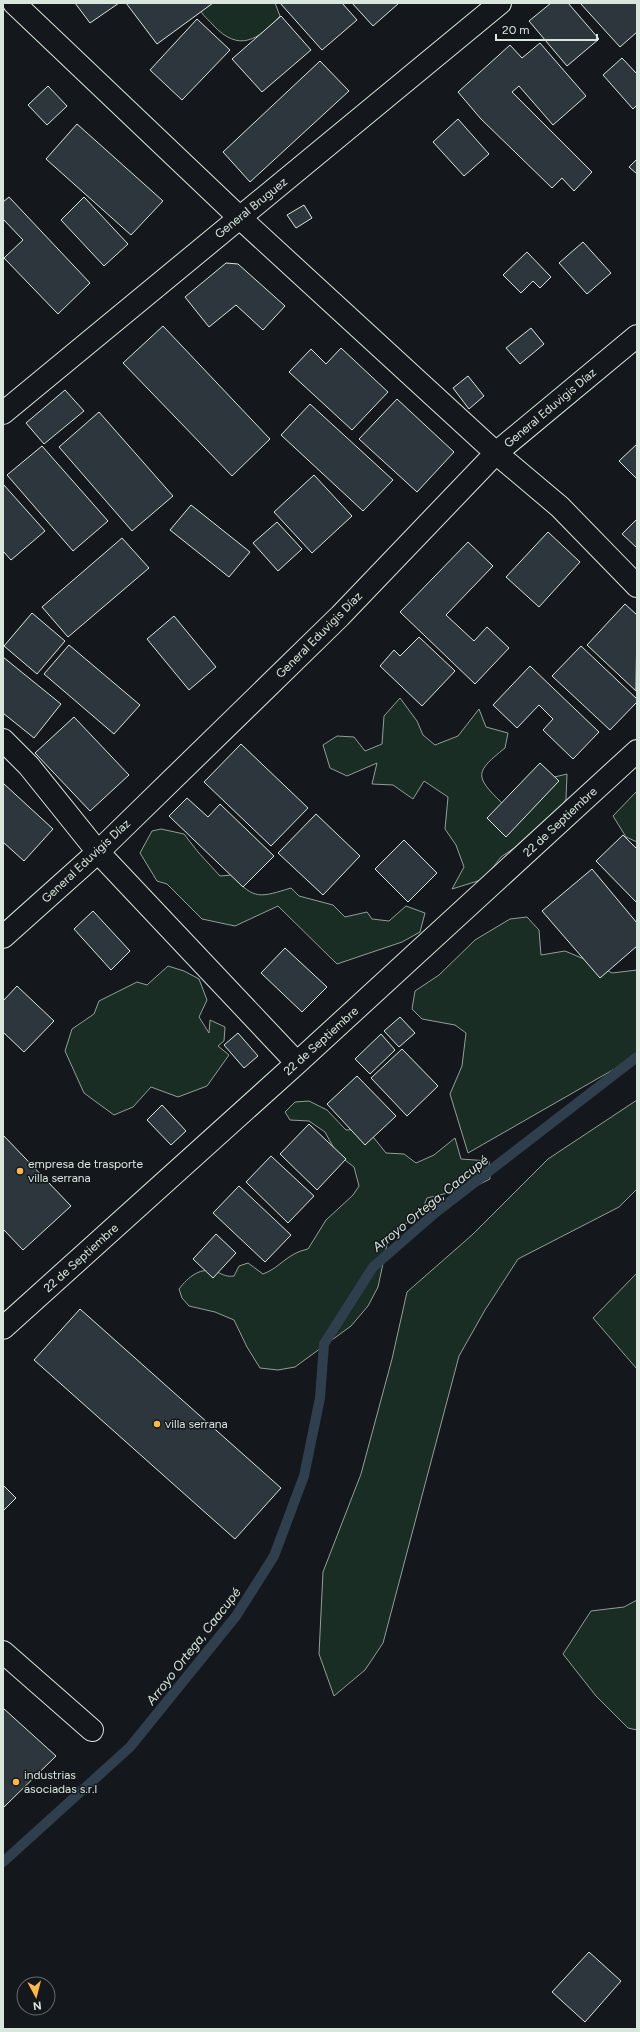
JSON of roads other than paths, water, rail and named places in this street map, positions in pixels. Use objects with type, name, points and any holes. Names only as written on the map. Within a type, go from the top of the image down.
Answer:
[{"type":"street","points":[[14,3],[239,218],[496,453],[560,507],[637,586]]},
{"type":"street","name":"General Bruguez","points":[[3,413],[500,3]]},
{"type":"street","name":"General Eduvigis Díaz","points":[[3,937],[98,852],[340,616],[496,453],[637,336]]},
{"type":"street","points":[[3,740],[29,766],[98,852],[297,1063]]},
{"type":"street","name":"22 de Septiembre","points":[[3,1328],[297,1063],[637,751]]},
{"type":"street","points":[[3,1652],[92,1730]]},
{"type":"waterway","name":"Arroyo Ortega, Caacupé","points":[[3,1862],[130,1747],[236,1616],[274,1556],[304,1476],[320,1398],[324,1344],[373,1267],[435,1213],[637,1057]]},
{"type":"place","name":"empresa de trasporte villa serrana","points":[[20,1171]]},
{"type":"place","name":"villa serrana","points":[[157,1424]]},
{"type":"place","name":"industrias asociadas s.r.l","points":[[16,1782]]}]
